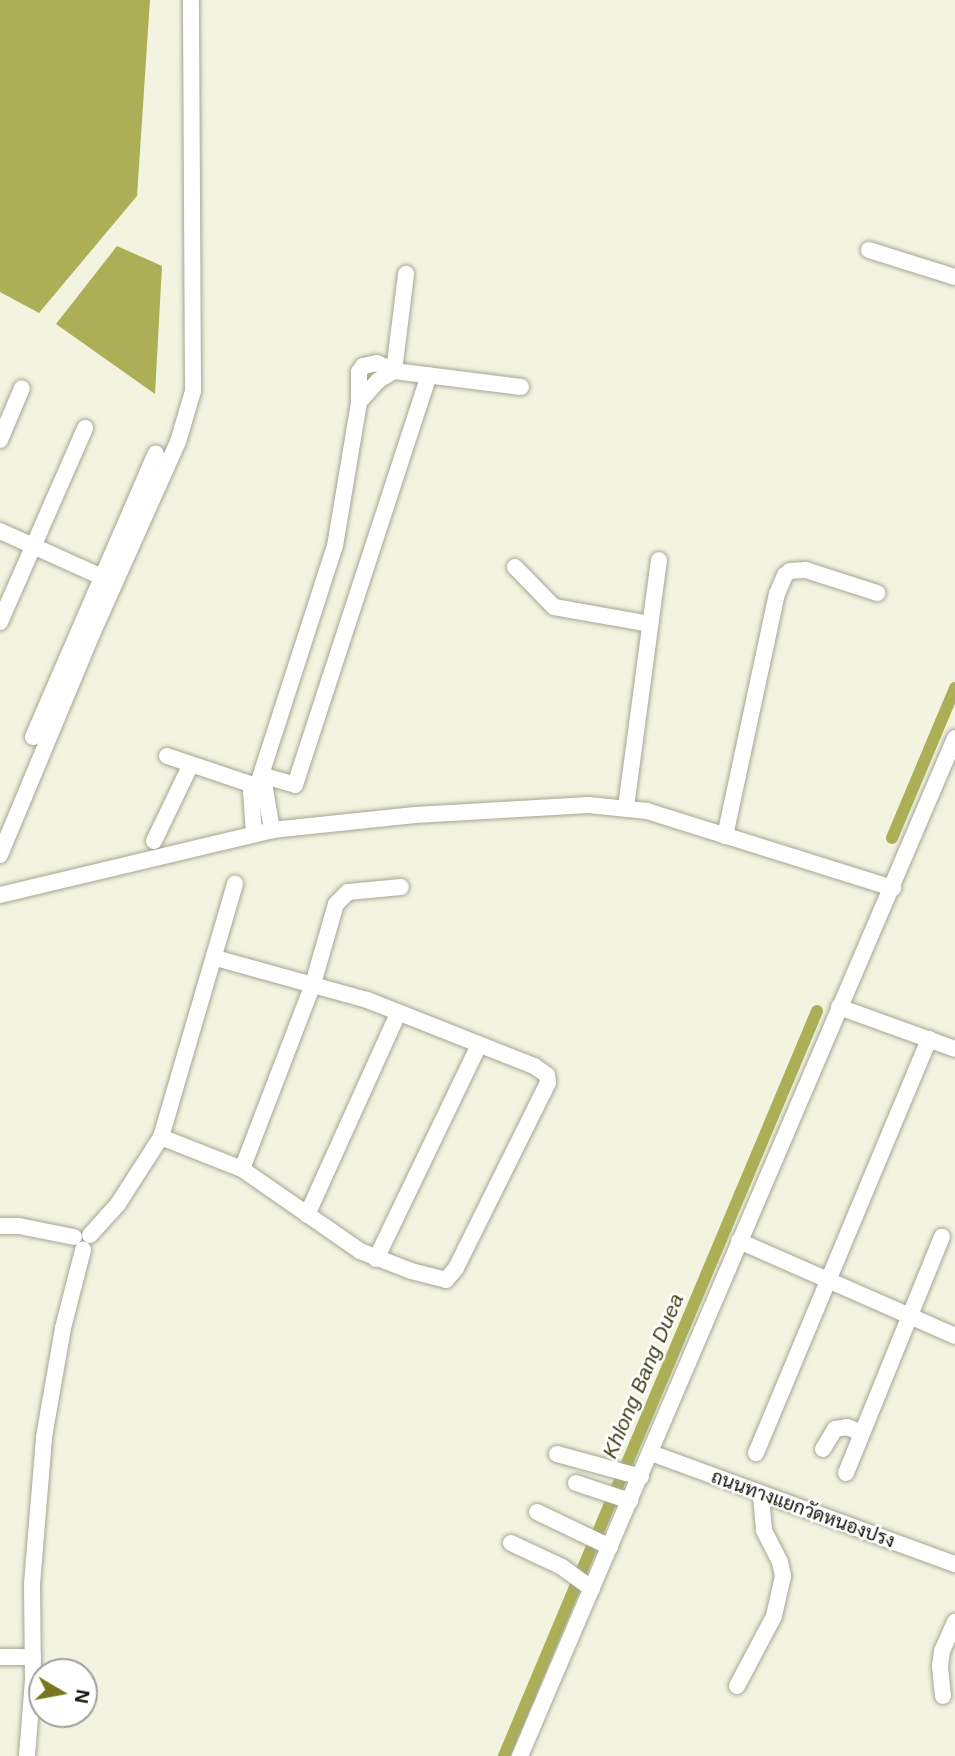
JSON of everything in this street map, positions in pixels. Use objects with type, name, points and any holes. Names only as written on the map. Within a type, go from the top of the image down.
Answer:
[{"type":"street","points":[[0,855],[92,634],[178,442],[193,391],[191,0]]},
{"type":"street","points":[[869,250],[955,277]]},
{"type":"street","points":[[394,371],[406,274]]},
{"type":"street","points":[[254,833],[251,791],[260,779],[335,545],[359,402],[379,380],[394,371],[521,387]]},
{"type":"street","points":[[167,756],[191,764],[295,785],[429,375]]},
{"type":"street","points":[[0,440],[22,388]]},
{"type":"street","points":[[0,622],[85,428]]},
{"type":"street","points":[[33,737],[156,453]]},
{"type":"street","points":[[0,531],[102,577]]},
{"type":"street","points":[[626,807],[659,560]]},
{"type":"street","points":[[515,567],[554,607],[650,624]]},
{"type":"street","points":[[725,836],[777,594],[785,575],[790,571],[806,570],[877,593]]},
{"type":"street","points":[[520,1756],[584,1584],[630,1475],[651,1453],[955,738]]},
{"type":"street","points":[[154,841],[191,764]]},
{"type":"street","points":[[260,779],[268,797],[272,830]]},
{"type":"street","points":[[0,895],[272,830],[415,815],[589,805],[626,807],[893,888]]},
{"type":"street","points":[[27,1756],[33,1657],[32,1584],[44,1437],[82,1240],[118,1204],[161,1137],[216,958],[235,884]]},
{"type":"street","points":[[242,1169],[313,984],[340,898],[348,892],[401,887]]},
{"type":"street","points":[[161,1137],[242,1169],[376,1259],[438,1280],[446,1280],[456,1268],[545,1090],[547,1075],[543,1070],[347,993],[216,958]]},
{"type":"street","points":[[839,1006],[955,1049]]},
{"type":"street","points":[[307,1215],[398,1013]]},
{"type":"street","points":[[756,1453],[929,1039]]},
{"type":"street","points":[[376,1259],[480,1045]]},
{"type":"street","points":[[0,1226],[19,1226],[82,1240]]},
{"type":"street","points":[[846,1473],[942,1237]]},
{"type":"street","points":[[739,1241],[955,1336]]},
{"type":"street","points":[[823,1449],[835,1429],[847,1427],[862,1433]]},
{"type":"street","name":"ถนนทางแยกวัดหนองปรง","points":[[651,1453],[955,1564]]},
{"type":"street","points":[[557,1454],[630,1475]]},
{"type":"street","points":[[576,1483],[622,1498]]},
{"type":"street","points":[[737,1686],[774,1616],[783,1576],[770,1539],[774,1528],[767,1496]]},
{"type":"street","points":[[537,1512],[601,1543]]},
{"type":"street","points":[[511,1543],[562,1567],[584,1584]]},
{"type":"street","points":[[943,1696],[940,1666],[942,1651],[955,1622]]},
{"type":"street","points":[[0,1657],[33,1657]]},
{"type":"shaded area","points":[[0,0],[150,0],[137,196],[39,313],[0,292]]},
{"type":"shaded area","points":[[117,246],[162,266],[155,394],[56,324]]},
{"type":"waterway","name":"Khlong Bang Duea","points":[[892,838],[955,688]]},
{"type":"waterway","name":"Khlong Bang Duea","points":[[504,1756],[817,1011]]}]
